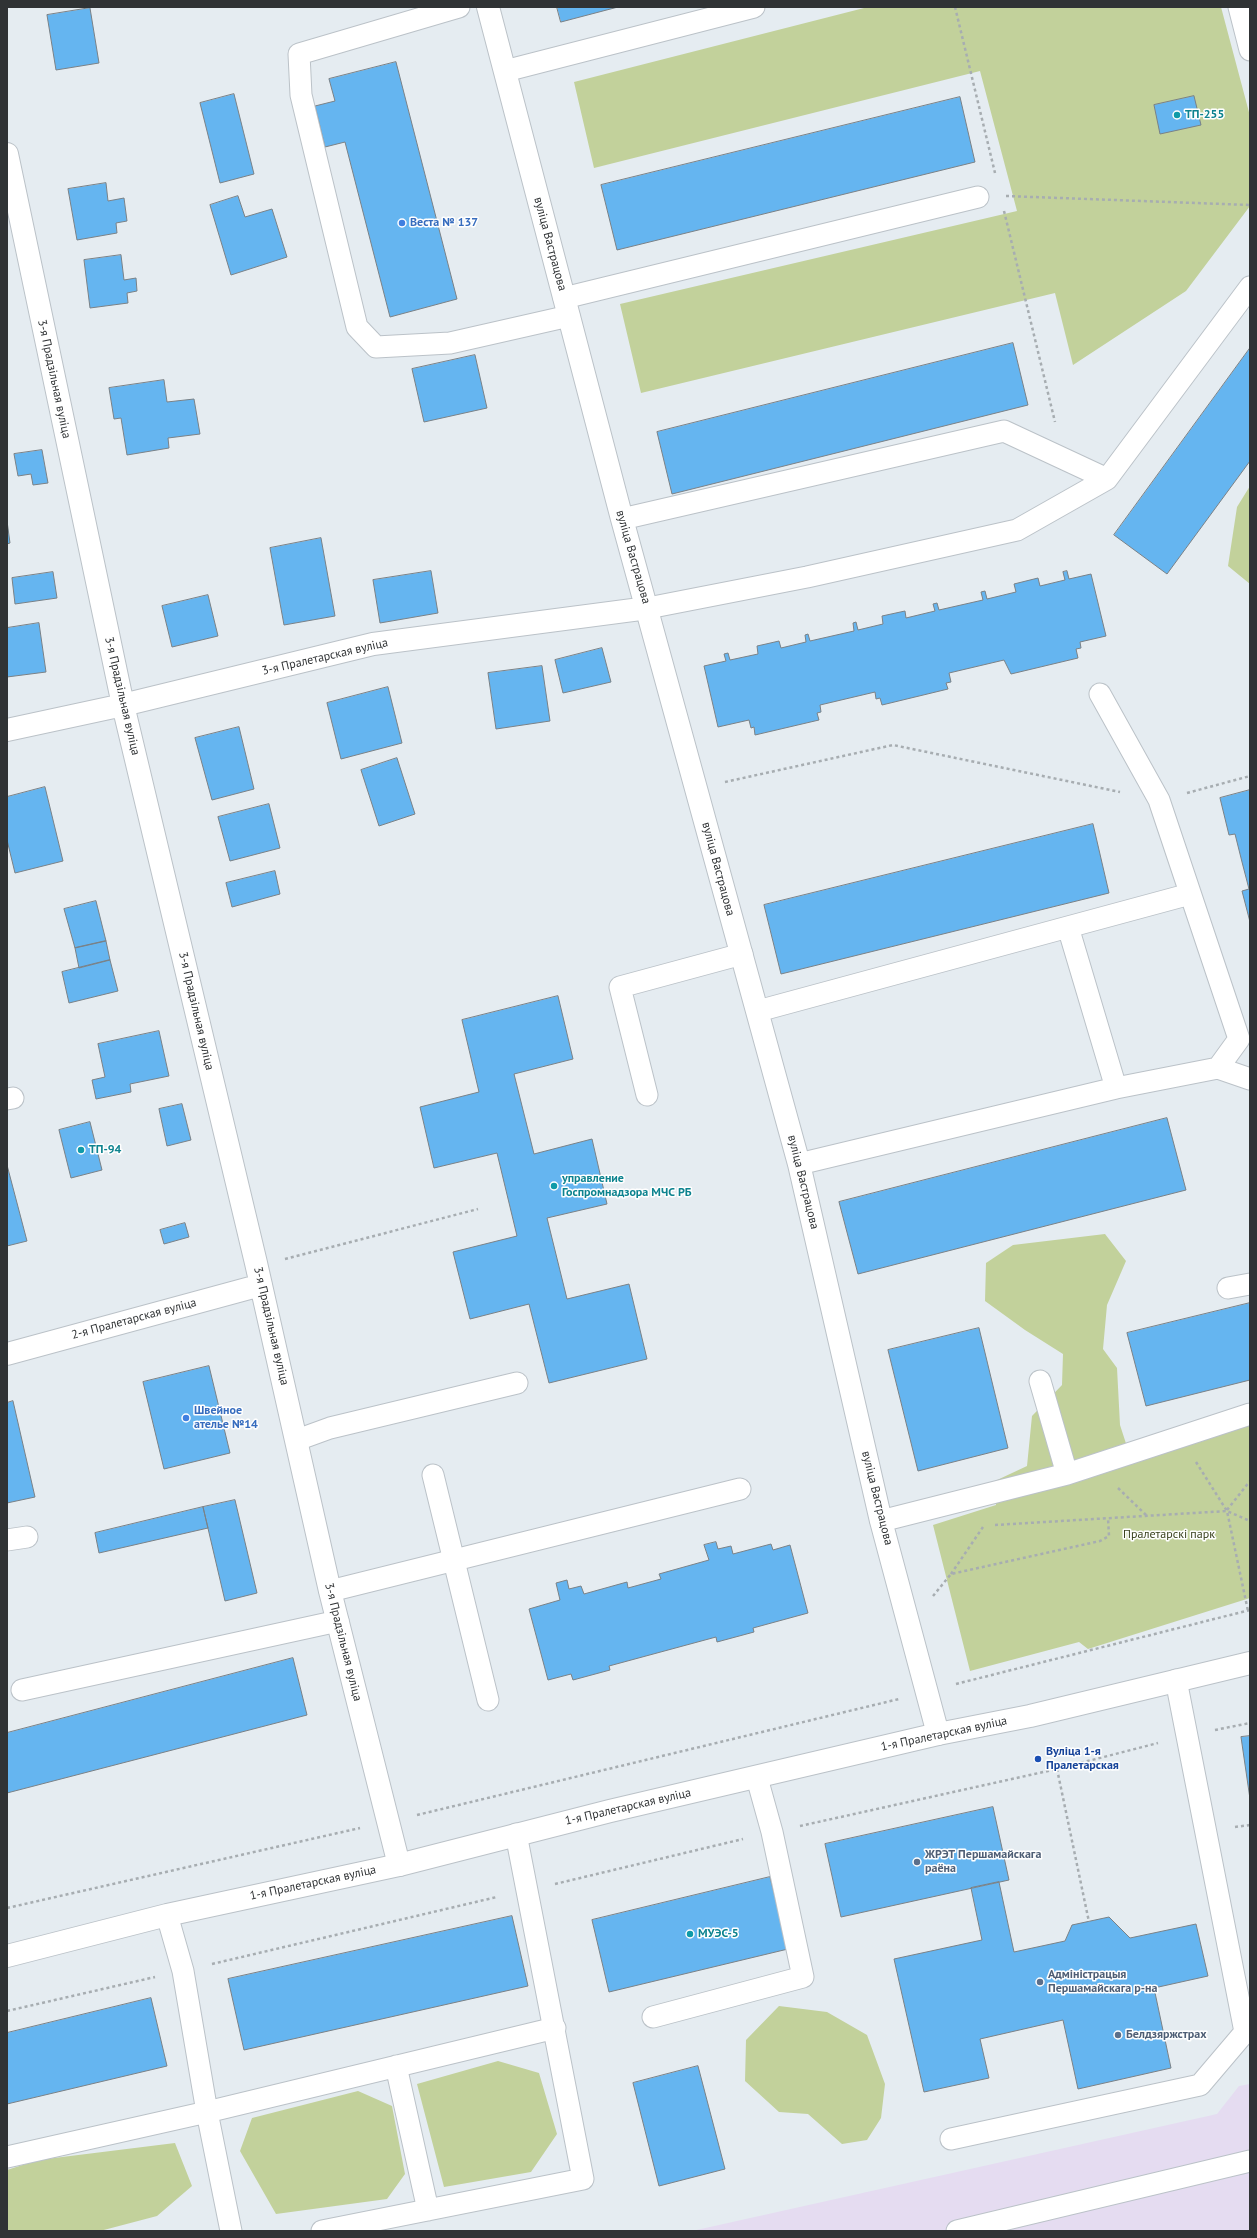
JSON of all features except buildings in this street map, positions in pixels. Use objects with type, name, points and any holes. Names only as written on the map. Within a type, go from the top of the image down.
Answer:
[{"type":"street","name":"вуліца Вастрацова","points":[[488,7],[622,519],[648,608],[800,1164],[882,1521],[928,1691],[938,1734]]},
{"type":"street","name":"3-я Прадзільная вуліца","points":[[7,154],[122,705],[256,1263],[330,1591],[399,1865]]},
{"type":"street","name":"3-я Пралетарская вуліца","points":[[7,730],[122,705],[372,644],[648,608]]},
{"type":"street","name":"2-я Пралетарская вуліца","points":[[7,1354],[261,1285]]},
{"type":"street","name":"1-я Пралетарская вуліца","points":[[7,1956],[167,1915],[399,1865],[516,1834],[938,1734],[1030,1716],[1250,1663]]},
{"type":"lane","points":[[459,7],[299,54],[300,95],[357,327],[376,347],[450,343],[566,307],[978,197]]},
{"type":"lane","points":[[505,71],[754,7]]},
{"type":"lane","points":[[1239,7],[1250,50]]},
{"type":"lane","points":[[648,608],[807,577],[1016,530],[1107,479],[1250,287]]},
{"type":"lane","points":[[622,519],[1004,432],[1107,479]]},
{"type":"lane","points":[[1100,694],[1159,800],[1239,1039],[1218,1068]]},
{"type":"lane","points":[[758,1011],[1190,894]]},
{"type":"lane","points":[[1068,928],[1116,1088]]},
{"type":"lane","points":[[648,1095],[620,986],[742,954]]},
{"type":"lane","points":[[800,1164],[1116,1088],[1218,1068],[1250,1079]]},
{"type":"lane","points":[[1228,1288],[1250,1284]]},
{"type":"lane","points":[[1040,1381],[1068,1474]]},
{"type":"lane","points":[[297,1440],[330,1428],[517,1383]]},
{"type":"lane","points":[[882,1521],[1068,1474],[1250,1414]]},
{"type":"lane","points":[[433,1475],[488,1700]]},
{"type":"lane","points":[[330,1591],[740,1489]]},
{"type":"lane","points":[[22,1690],[338,1621]]},
{"type":"lane","points":[[951,2139],[1200,2085],[1247,2031],[1176,1680]]},
{"type":"lane","points":[[653,2017],[803,1977],[772,1832],[757,1778]]},
{"type":"lane","points":[[322,2231],[583,2179],[516,1834]]},
{"type":"lane","points":[[167,1915],[183,1971],[207,2112],[231,2231]]},
{"type":"lane","points":[[7,2158],[207,2112],[554,2028]]},
{"type":"lane","points":[[396,2066],[428,2210]]},
{"type":"lane","points":[[957,2231],[1250,2161]]},
{"type":"path","points":[[955,7],[1064,459]]},
{"type":"path","points":[[978,197],[1000,196],[1250,205]]},
{"type":"path","points":[[696,788],[893,745],[1159,800],[1250,776]]},
{"type":"path","points":[[256,1263],[283,1259],[478,1209]]},
{"type":"path","points":[[7,1908],[388,1822],[928,1691],[1249,1610],[1227,1511],[1181,1437]]},
{"type":"path","points":[[1094,1465],[1146,1516]]},
{"type":"path","points":[[1227,1511],[1250,1481]]},
{"type":"path","points":[[910,1625],[951,1574],[984,1525],[939,1507]]},
{"type":"path","points":[[992,1525],[1227,1511],[1250,1521]]},
{"type":"path","points":[[951,1574],[1100,1541],[1109,1536],[1108,1518]]},
{"type":"path","points":[[7,2011],[772,1832],[1057,1769],[1187,1736],[1250,1723]]},
{"type":"path","points":[[1057,1769],[1089,1922]]},
{"type":"shaded area","points":[[1250,2084],[1250,2231],[692,2231],[1217,2114],[1239,2086]]},
{"type":"green space","points":[[868,7],[1221,7],[1250,116],[1250,206],[1186,291],[1073,365],[1055,293],[641,393],[620,304],[1017,211],[980,71],[594,168],[574,82]]},
{"type":"green space","points":[[1250,486],[1250,584],[1228,566],[1237,507]]},
{"type":"green space","name":"Пралетарскі парк","points":[[1105,1234],[1126,1261],[1107,1305],[1103,1349],[1117,1368],[1120,1425],[1132,1462],[1250,1425],[1250,1598],[1088,1649],[1079,1642],[970,1671],[933,1525],[996,1505],[995,1481],[1027,1466],[1032,1416],[1062,1385],[1063,1354],[1025,1330],[985,1301],[986,1263],[1013,1245]]},
{"type":"green space","points":[[779,2006],[827,2012],[867,2035],[885,2084],[881,2118],[867,2140],[842,2144],[808,2114],[779,2112],[745,2081],[746,2040]]},
{"type":"green space","points":[[498,2061],[539,2073],[557,2134],[531,2172],[444,2187],[417,2084]]},
{"type":"green space","points":[[358,2091],[392,2106],[405,2174],[387,2199],[276,2214],[240,2151],[252,2118]]},
{"type":"green space","points":[[175,2143],[192,2186],[157,2216],[100,2231],[7,2231],[7,2170],[38,2160]]},
{"type":"place","name":"ТП-255","points":[[1177,115]]},
{"type":"place","name":"Веста № 137","points":[[402,223]]},
{"type":"place","name":"ТП-94","points":[[81,1150]]},
{"type":"place","name":"управление Госпромнадзора МЧС РБ","points":[[554,1186]]},
{"type":"place","name":"Швейное ателье №14","points":[[186,1418]]},
{"type":"place","name":"Вуліца 1-я Пралетарская","points":[[1038,1759]]},
{"type":"place","name":"ЖРЭТ Першамайскага раёна","points":[[917,1862]]},
{"type":"place","name":"МУЭС-5","points":[[690,1934]]},
{"type":"place","name":"Адміністрацыя Першамайскага р-на","points":[[1040,1982]]},
{"type":"place","name":"Белдзяржстрах","points":[[1118,2035]]}]
